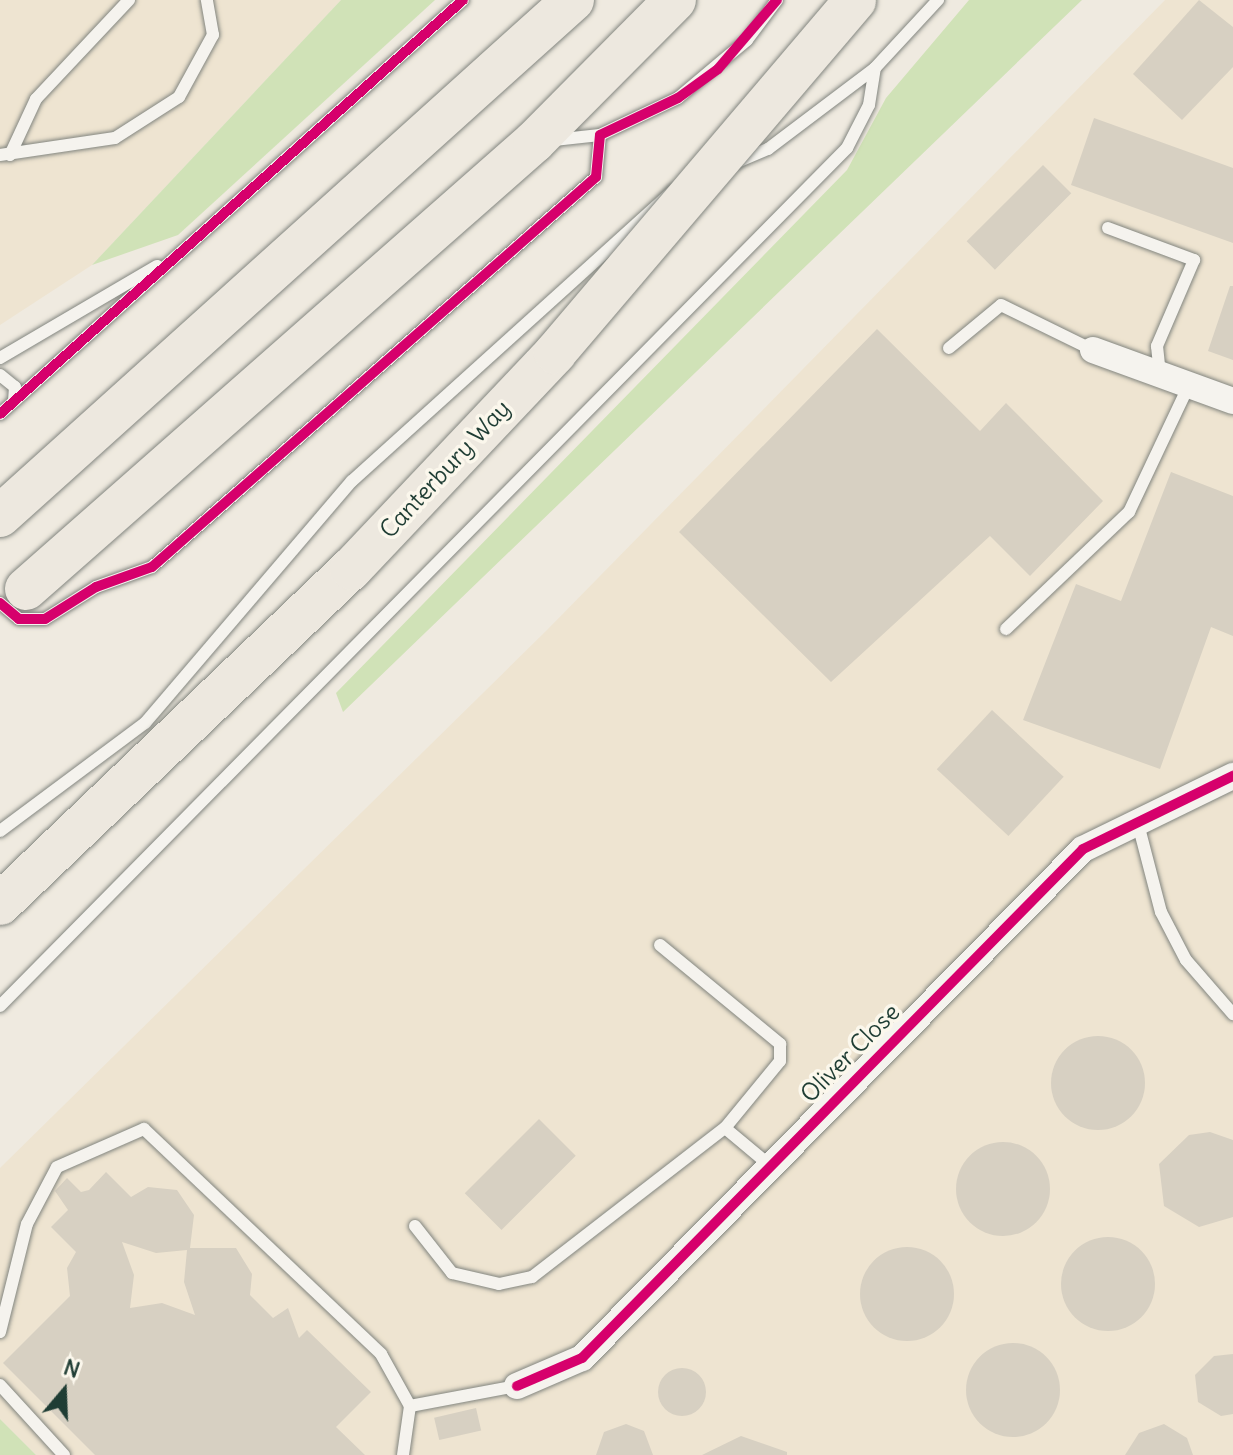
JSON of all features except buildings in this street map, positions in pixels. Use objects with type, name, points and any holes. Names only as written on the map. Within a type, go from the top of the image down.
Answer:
[{"type":"highway","points":[[0,516],[573,0]]},
{"type":"highway","points":[[13,596],[534,142],[675,0]]},
{"type":"highway","name":"Canterbury Way","points":[[0,904],[351,569],[555,353],[855,0]]},
{"type":"street","points":[[1093,350],[1233,401]]},
{"type":"street","name":"Oliver Close","points":[[517,1386],[582,1358],[768,1164],[1075,857],[1137,820],[1233,776]]},
{"type":"lane","points":[[5,155],[36,99],[129,0]]},
{"type":"lane","points":[[5,155],[115,138],[179,97],[213,35],[207,0]]},
{"type":"lane","points":[[0,414],[463,0]]},
{"type":"lane","points":[[534,142],[600,135],[678,98],[718,69],[777,0]]},
{"type":"lane","points":[[0,831],[145,723],[352,481],[658,197],[768,149],[875,68],[938,0]]},
{"type":"lane","points":[[0,1006],[847,148],[869,105],[875,68]]},
{"type":"lane","points":[[13,596],[19,619],[45,619],[96,587],[152,567],[596,177],[600,135]]},
{"type":"lane","points":[[1108,228],[1194,260],[1157,346],[1160,374]]},
{"type":"lane","points":[[0,358],[181,253]]},
{"type":"lane","points":[[949,348],[1001,305],[1093,350]]},
{"type":"lane","points":[[0,375],[15,387],[14,401]]},
{"type":"lane","points":[[1006,629],[1129,512],[1189,385]]},
{"type":"lane","points":[[1137,820],[1161,912],[1186,960],[1233,1014]]},
{"type":"lane","points":[[415,1226],[452,1273],[499,1284],[532,1277],[725,1128],[780,1061],[780,1044],[660,945]]},
{"type":"lane","points":[[725,1128],[768,1164]]},
{"type":"lane","points":[[0,1332],[27,1224],[57,1167],[144,1129],[381,1354],[410,1406],[403,1455]]},
{"type":"lane","points":[[0,1385],[64,1455]]},
{"type":"lane","points":[[410,1406],[517,1386]]},
{"type":"shaded area","points":[[0,0],[341,0],[92,265],[0,325]]},
{"type":"shaded area","points":[[1165,0],[1233,0],[1233,1455],[36,1455],[0,1419],[0,1168],[547,630]]},
{"type":"green space","points":[[341,0],[435,0],[178,235],[92,265]]},
{"type":"green space","points":[[969,0],[1082,0],[343,712],[336,693],[847,170],[886,98]]},
{"type":"green space","points":[[0,1419],[36,1455],[0,1455]]},
{"type":"cycle path","points":[[0,414],[463,0]]},
{"type":"cycle path","points":[[0,603],[19,619],[45,619],[96,587],[152,567],[596,177],[600,135],[678,98],[718,69],[777,0]]},
{"type":"cycle path","points":[[517,1386],[582,1358],[1083,849],[1233,776]]}]
